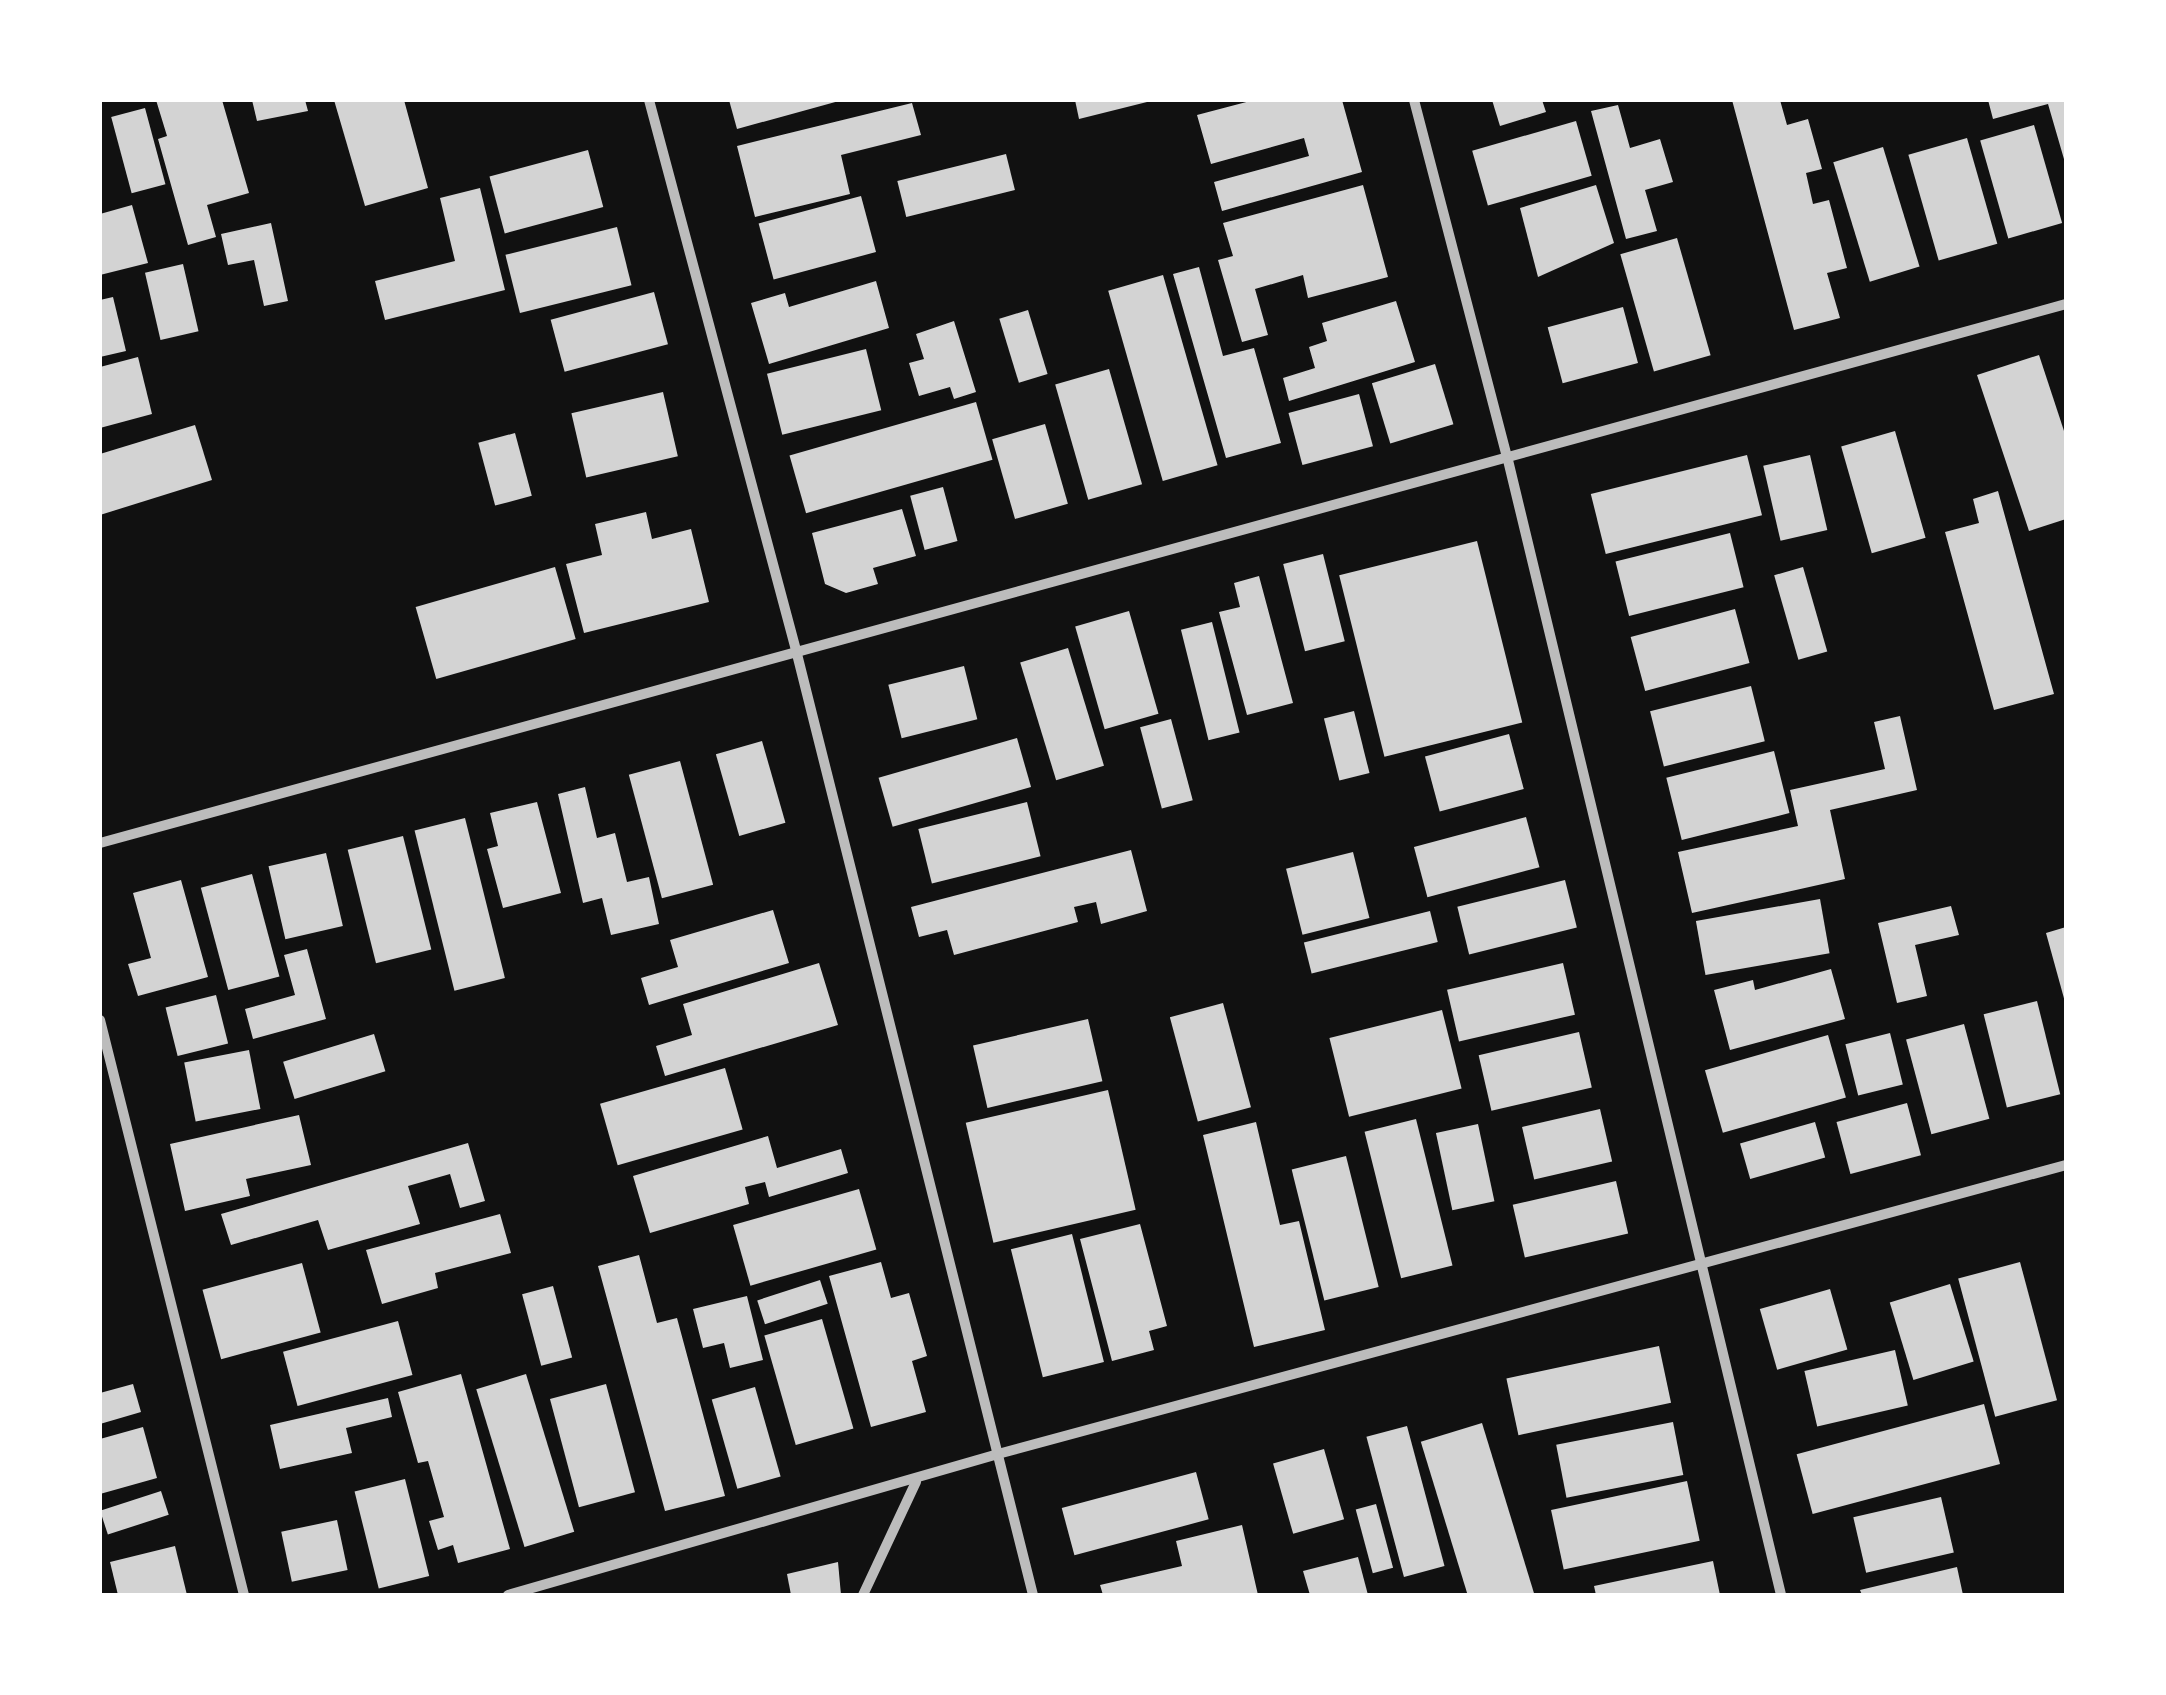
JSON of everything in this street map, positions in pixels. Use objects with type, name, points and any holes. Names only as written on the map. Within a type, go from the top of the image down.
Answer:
[{"type":"street","points":[[649,100],[797,654],[1034,1595]]},
{"type":"street","points":[[1414,100],[1507,456],[1781,1595]]},
{"type":"street","points":[[100,842],[2066,304]]},
{"type":"street","points":[[100,1020],[244,1595]]},
{"type":"street","points":[[508,1595],[916,1482],[998,1454],[2066,1165]]},
{"type":"street","points":[[863,1595],[916,1482]]},
{"type":"building","points":[[156,100],[222,100],[249,193],[207,205],[216,237],[188,245],[158,139],[167,136]]},
{"type":"building","points":[[252,100],[305,100],[308,111],[257,121]]},
{"type":"building","points":[[334,100],[404,100],[428,188],[365,206]]},
{"type":"building","points":[[729,100],[839,100],[839,101],[737,129]]},
{"type":"building","points":[[1075,100],[1151,100],[1151,101],[1079,119]]},
{"type":"building","points":[[1254,100],[1342,100],[1362,172],[1222,211],[1214,182],[1309,156],[1304,138],[1211,164],[1197,115]]},
{"type":"building","points":[[1492,100],[1542,100],[1546,112],[1500,126]]},
{"type":"building","points":[[1732,100],[1780,100],[1787,125],[1808,119],[1822,169],[1806,173],[1813,204],[1829,200],[1847,268],[1827,273],[1840,318],[1794,330]]},
{"type":"building","points":[[1988,100],[2066,100],[2066,166],[2048,104],[1993,119]]},
{"type":"building","points":[[912,103],[921,135],[841,155],[850,194],[755,217],[737,146]]},
{"type":"building","points":[[1618,105],[1630,148],[1660,139],[1673,182],[1645,190],[1657,231],[1626,239],[1591,111]]},
{"type":"building","points":[[145,108],[165,184],[132,193],[111,117]]},
{"type":"building","points":[[1576,121],[1592,176],[1488,206],[1472,151]]},
{"type":"building","points":[[2034,125],[2062,223],[2008,238],[1980,140]]},
{"type":"building","points":[[1967,138],[1997,244],[1939,261],[1908,155]]},
{"type":"building","points":[[1883,147],[1920,267],[1870,282],[1833,162]]},
{"type":"building","points":[[588,150],[603,207],[505,233],[489,176]]},
{"type":"building","points":[[1006,154],[1015,190],[906,217],[897,181]]},
{"type":"building","points":[[1363,185],[1388,277],[1308,298],[1303,275],[1255,289],[1268,335],[1242,342],[1218,260],[1233,256],[1223,223]]},
{"type":"building","points":[[1596,185],[1614,243],[1538,277],[1520,208]]},
{"type":"building","points":[[480,188],[505,290],[385,320],[375,281],[455,261],[440,198]]},
{"type":"building","points":[[861,196],[876,252],[774,279],[759,223]]},
{"type":"building","points":[[132,205],[148,263],[100,275],[100,214]]},
{"type":"building","points":[[271,223],[288,301],[264,306],[254,260],[228,265],[221,234]]},
{"type":"building","points":[[617,227],[632,285],[520,313],[505,255]]},
{"type":"building","points":[[1677,238],[1711,355],[1654,372],[1620,254]]},
{"type":"building","points":[[183,264],[199,331],[161,340],[145,273]]},
{"type":"building","points":[[1199,267],[1223,356],[1254,348],[1281,443],[1226,458],[1173,274]]},
{"type":"building","points":[[1163,275],[1218,465],[1163,481],[1108,291]]},
{"type":"building","points":[[876,281],[889,328],[769,364],[751,303],[785,293],[789,307]]},
{"type":"building","points":[[654,292],[668,344],[565,372],[551,320]]},
{"type":"building","points":[[113,297],[126,351],[100,357],[100,300]]},
{"type":"building","points":[[1396,301],[1415,362],[1289,401],[1283,378],[1315,368],[1309,347],[1327,341],[1322,323]]},
{"type":"building","points":[[1623,307],[1638,363],[1563,383],[1548,327]]},
{"type":"building","points":[[1028,310],[1048,374],[1019,383],[999,319]]},
{"type":"building","points":[[954,321],[976,392],[954,399],[950,387],[919,396],[909,363],[924,359],[916,334]]},
{"type":"building","points":[[866,349],[881,410],[782,435],[767,374]]},
{"type":"building","points":[[2039,355],[2066,437],[2066,519],[2029,531],[1977,375]]},
{"type":"building","points":[[138,357],[152,414],[100,428],[100,367]]},
{"type":"building","points":[[1435,364],[1453,424],[1390,444],[1372,383]]},
{"type":"building","points":[[1109,369],[1142,484],[1088,500],[1055,384]]},
{"type":"building","points":[[663,392],[678,456],[586,477],[571,413]]},
{"type":"building","points":[[1359,394],[1373,446],[1302,465],[1288,413]]},
{"type":"building","points":[[976,402],[993,460],[806,513],[790,455]]},
{"type":"building","points":[[1045,424],[1068,504],[1015,519],[992,439]]},
{"type":"building","points":[[195,425],[212,480],[100,515],[100,454]]},
{"type":"building","points":[[1895,431],[1926,538],[1872,553],[1841,446]]},
{"type":"building","points":[[515,433],[532,496],[495,506],[478,443]]},
{"type":"building","points":[[1747,455],[1762,515],[1606,554],[1591,494]]},
{"type":"building","points":[[1810,455],[1827,530],[1781,541],[1763,466]]},
{"type":"building","points":[[943,487],[957,541],[925,550],[910,496]]},
{"type":"building","points":[[1998,491],[2054,694],[1994,710],[1945,532],[1979,523],[1973,499]]},
{"type":"building","points":[[902,509],[916,556],[873,568],[878,584],[846,593],[825,584],[812,533]]},
{"type":"building","points":[[646,512],[652,539],[691,529],[709,602],[584,633],[566,564],[602,555],[595,524]]},
{"type":"building","points":[[1730,533],[1744,587],[1629,616],[1616,562]]},
{"type":"building","points":[[1477,541],[1522,722],[1384,757],[1339,575]]},
{"type":"building","points":[[1323,554],[1345,641],[1305,651],[1283,564]]},
{"type":"building","points":[[555,567],[576,639],[436,679],[416,607]]},
{"type":"building","points":[[1803,567],[1827,652],[1798,660],[1774,575]]},
{"type":"building","points":[[1259,576],[1293,703],[1247,715],[1219,612],[1240,607],[1234,583]]},
{"type":"building","points":[[1735,609],[1749,663],[1645,691],[1631,637]]},
{"type":"building","points":[[1129,611],[1158,714],[1105,729],[1075,626]]},
{"type":"building","points":[[1212,622],[1240,733],[1209,740],[1181,630]]},
{"type":"building","points":[[1068,648],[1104,766],[1056,780],[1020,663]]},
{"type":"building","points":[[964,666],[977,719],[902,738],[888,685]]},
{"type":"building","points":[[1751,686],[1765,741],[1664,766],[1650,711]]},
{"type":"building","points":[[1354,711],[1369,773],[1339,781],[1324,718]]},
{"type":"building","points":[[1900,716],[1917,790],[1830,810],[1845,879],[1692,913],[1678,852],[1798,826],[1790,790],[1885,769],[1874,722]]},
{"type":"building","points":[[1171,719],[1193,800],[1162,808],[1140,727]]},
{"type":"building","points":[[1509,734],[1524,789],[1440,812],[1425,757]]},
{"type":"building","points":[[1017,738],[1031,787],[893,827],[879,778]]},
{"type":"building","points":[[762,741],[785,823],[739,836],[716,754]]},
{"type":"building","points":[[1774,751],[1789,813],[1682,840],[1666,778]]},
{"type":"building","points":[[680,761],[713,885],[662,898],[629,775]]},
{"type":"building","points":[[585,787],[597,838],[615,833],[627,882],[649,877],[659,924],[611,935],[602,898],[583,903],[558,794]]},
{"type":"building","points":[[537,802],[561,893],[503,908],[487,849],[498,846],[490,813]]},
{"type":"building","points":[[1027,802],[1041,856],[932,883],[918,829]]},
{"type":"building","points":[[1526,817],[1539,867],[1427,897],[1414,847]]},
{"type":"building","points":[[465,818],[505,978],[454,991],[415,831]]},
{"type":"building","points":[[403,836],[431,950],[376,963],[348,850]]},
{"type":"building","points":[[1131,850],[1147,911],[1101,924],[1096,902],[1074,907],[1078,922],[954,955],[947,930],[919,937],[911,907]]},
{"type":"building","points":[[1353,852],[1369,918],[1303,935],[1286,869]]},
{"type":"building","points":[[326,853],[343,926],[285,939],[269,866]]},
{"type":"building","points":[[252,874],[279,976],[228,990],[201,888]]},
{"type":"building","points":[[181,880],[208,977],[138,996],[128,964],[151,958],[133,893]]},
{"type":"building","points":[[1565,880],[1577,928],[1469,954],[1457,907]]},
{"type":"building","points":[[1820,899],[1830,953],[1705,975],[1696,921]]},
{"type":"building","points":[[1951,906],[1959,935],[1915,945],[1927,996],[1897,1003],[1878,923]]},
{"type":"building","points":[[773,910],[789,963],[649,1005],[641,978],[678,967],[670,940]]},
{"type":"building","points":[[1430,911],[1438,942],[1312,973],[1304,942]]},
{"type":"building","points":[[2066,927],[2066,1002],[2065,1002],[2046,933]]},
{"type":"building","points":[[307,949],[326,1019],[253,1039],[245,1009],[295,995],[284,955]]},
{"type":"building","points":[[819,963],[838,1025],[665,1076],[656,1046],[692,1035],[683,1004]]},
{"type":"building","points":[[1563,963],[1575,1015],[1459,1041],[1447,990]]},
{"type":"building","points":[[1831,969],[1845,1019],[1730,1050],[1714,990],[1753,980],[1755,990]]},
{"type":"building","points":[[216,995],[228,1044],[178,1056],[166,1008]]},
{"type":"building","points":[[2037,1001],[2060,1094],[2007,1107],[1984,1014]]},
{"type":"building","points":[[1223,1003],[1251,1107],[1198,1122],[1170,1017]]},
{"type":"building","points":[[1442,1010],[1462,1089],[1349,1117],[1329,1038]]},
{"type":"building","points":[[1088,1019],[1102,1081],[987,1108],[973,1046]]},
{"type":"building","points":[[1964,1024],[1989,1119],[1931,1134],[1906,1040]]},
{"type":"building","points":[[1579,1032],[1592,1088],[1491,1111],[1479,1055]]},
{"type":"building","points":[[1890,1033],[1903,1084],[1858,1096],[1845,1044]]},
{"type":"building","points":[[374,1034],[385,1071],[295,1099],[283,1062]]},
{"type":"building","points":[[1828,1035],[1846,1097],[1723,1133],[1705,1070]]},
{"type":"building","points":[[249,1050],[260,1109],[196,1121],[184,1063]]},
{"type":"building","points":[[725,1068],[743,1130],[618,1165],[600,1104]]},
{"type":"building","points":[[1108,1090],[1136,1210],[993,1243],[966,1123]]},
{"type":"building","points":[[1907,1103],[1921,1155],[1850,1174],[1836,1122]]},
{"type":"building","points":[[1600,1109],[1612,1162],[1534,1180],[1522,1127]]},
{"type":"building","points":[[299,1115],[311,1165],[246,1179],[250,1196],[185,1211],[170,1144]]},
{"type":"building","points":[[1416,1119],[1453,1266],[1401,1278],[1365,1132]]},
{"type":"building","points":[[1256,1122],[1280,1225],[1299,1221],[1325,1330],[1254,1347],[1203,1135]]},
{"type":"building","points":[[1815,1122],[1825,1158],[1750,1179],[1740,1143]]},
{"type":"building","points":[[1478,1124],[1494,1201],[1452,1210],[1436,1133]]},
{"type":"building","points":[[768,1136],[777,1168],[841,1149],[848,1173],[769,1197],[765,1182],[745,1187],[749,1204],[650,1233],[633,1176]]},
{"type":"building","points":[[468,1143],[485,1201],[460,1208],[450,1174],[408,1186],[420,1224],[328,1250],[318,1220],[231,1245],[221,1214]]},
{"type":"building","points":[[1346,1156],[1379,1287],[1324,1301],[1292,1170]]},
{"type":"building","points":[[1616,1181],[1628,1234],[1525,1257],[1513,1205]]},
{"type":"building","points":[[859,1189],[876,1250],[750,1286],[733,1225]]},
{"type":"building","points":[[500,1214],[511,1253],[435,1273],[438,1288],[382,1304],[366,1250]]},
{"type":"building","points":[[1140,1224],[1167,1326],[1149,1331],[1154,1350],[1112,1361],[1080,1239]]},
{"type":"building","points":[[1072,1234],[1104,1362],[1043,1377],[1011,1249]]},
{"type":"building","points":[[639,1255],[657,1323],[677,1318],[725,1496],[665,1511],[598,1266]]},
{"type":"building","points":[[881,1262],[891,1298],[909,1293],[927,1356],[912,1361],[926,1412],[871,1427],[829,1276]]},
{"type":"building","points":[[2020,1262],[2057,1400],[1995,1417],[1958,1279]]},
{"type":"building","points":[[302,1263],[321,1333],[221,1359],[203,1290]]},
{"type":"building","points":[[820,1280],[828,1304],[765,1324],[757,1300]]},
{"type":"building","points":[[1950,1284],[1974,1361],[1913,1380],[1890,1302]]},
{"type":"building","points":[[553,1286],[572,1357],[541,1366],[522,1294]]},
{"type":"building","points":[[1830,1289],[1847,1350],[1777,1370],[1760,1309]]},
{"type":"building","points":[[747,1296],[763,1360],[730,1368],[724,1343],[703,1348],[693,1309]]},
{"type":"building","points":[[822,1319],[853,1429],[796,1445],[764,1336]]},
{"type":"building","points":[[398,1321],[412,1375],[298,1406],[283,1352]]},
{"type":"building","points":[[1659,1346],[1671,1403],[1518,1435],[1506,1378]]},
{"type":"building","points":[[1895,1350],[1908,1406],[1817,1426],[1804,1371]]},
{"type":"building","points":[[461,1374],[510,1549],[458,1563],[453,1545],[438,1550],[429,1521],[444,1517],[428,1461],[418,1463],[398,1392]]},
{"type":"building","points":[[526,1374],[574,1532],[525,1547],[476,1389]]},
{"type":"building","points":[[133,1384],[141,1412],[100,1424],[100,1393]]},
{"type":"building","points":[[606,1384],[635,1492],[579,1507],[550,1399]]},
{"type":"building","points":[[755,1387],[781,1476],[737,1489],[712,1399]]},
{"type":"building","points":[[388,1398],[392,1417],[346,1428],[352,1453],[280,1469],[270,1425]]},
{"type":"building","points":[[1984,1404],[2000,1464],[1813,1514],[1797,1454]]},
{"type":"building","points":[[1673,1422],[1683,1475],[1566,1498],[1556,1445]]},
{"type":"building","points":[[1482,1423],[1535,1595],[1468,1595],[1421,1442]]},
{"type":"building","points":[[1407,1426],[1445,1566],[1404,1577],[1366,1437]]},
{"type":"building","points":[[143,1427],[157,1478],[100,1494],[100,1439]]},
{"type":"building","points":[[1324,1449],[1344,1519],[1293,1534],[1273,1464]]},
{"type":"building","points":[[1196,1472],[1209,1519],[1074,1555],[1062,1508]]},
{"type":"building","points":[[405,1479],[429,1576],[379,1589],[355,1492]]},
{"type":"building","points":[[1687,1481],[1700,1541],[1564,1570],[1551,1510]]},
{"type":"building","points":[[161,1491],[169,1515],[108,1535],[100,1511]]},
{"type":"building","points":[[1941,1497],[1954,1553],[1866,1573],[1853,1517]]},
{"type":"building","points":[[1376,1504],[1393,1568],[1373,1573],[1356,1509]]},
{"type":"building","points":[[337,1520],[348,1570],[292,1582],[281,1532]]},
{"type":"building","points":[[1242,1525],[1258,1595],[1103,1595],[1100,1585],[1182,1566],[1176,1541]]},
{"type":"building","points":[[175,1546],[187,1595],[118,1595],[110,1562]]},
{"type":"building","points":[[1358,1557],[1368,1595],[1310,1595],[1303,1571]]},
{"type":"building","points":[[1713,1561],[1720,1595],[1596,1595],[1594,1586]]},
{"type":"building","points":[[838,1562],[841,1595],[791,1595],[787,1574]]},
{"type":"building","points":[[1957,1567],[1963,1595],[1862,1595],[1860,1590]]}]
